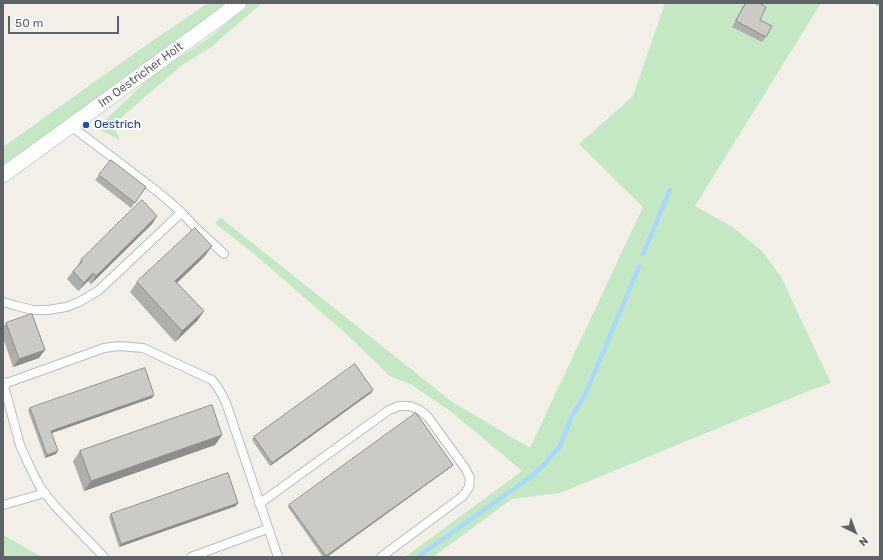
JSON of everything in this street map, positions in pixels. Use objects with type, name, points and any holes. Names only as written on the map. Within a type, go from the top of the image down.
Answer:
[{"type":"street","name":"Im Oestricher Holt","points":[[3,175],[240,3]]},
{"type":"lane","points":[[70,126],[158,192],[224,254]]},
{"type":"lane","points":[[3,302],[33,310],[48,310],[66,307],[79,302],[98,291],[181,213]]},
{"type":"lane","points":[[104,557],[55,506],[40,487],[20,445],[6,403],[3,383],[104,348],[119,346],[143,348],[212,380],[218,386],[226,403],[278,557]]},
{"type":"lane","points":[[259,504],[389,410],[399,406],[409,406],[420,410],[428,417],[465,468],[470,478],[469,487],[463,496],[381,557]]},
{"type":"lane","points":[[3,504],[45,493]]},
{"type":"lane","points":[[190,557],[204,555],[268,529]]},
{"type":"path","points":[[875,3],[880,6]]},
{"type":"green space","points":[[208,3],[230,3],[3,165],[3,147]]},
{"type":"green space","points":[[248,3],[262,3],[211,47],[182,65],[116,122],[114,127],[120,140],[97,128],[163,65],[188,52],[213,35]]},
{"type":"green space","points":[[665,3],[821,3],[695,206],[734,228],[762,251],[781,277],[831,383],[560,493],[512,499],[433,557],[405,557],[522,471],[453,413],[409,383],[391,377],[343,331],[253,253],[215,223],[221,218],[451,401],[530,448],[643,207],[579,144],[633,96]]},
{"type":"green space","points":[[3,535],[42,557],[3,557]]},
{"type":"building","points":[[746,3],[759,3],[766,7],[760,20],[772,26],[766,37],[736,21]]},
{"type":"building","points":[[111,160],[146,187],[135,203],[99,175]]},
{"type":"building","points":[[142,200],[157,216],[96,276],[93,273],[84,283],[73,271],[82,262],[81,260]]},
{"type":"building","points":[[195,228],[212,246],[175,281],[204,311],[182,331],[137,282]]},
{"type":"building","points":[[32,314],[45,350],[19,359],[6,323]]},
{"type":"building","points":[[355,364],[373,390],[272,463],[254,437]]},
{"type":"building","points":[[145,368],[154,395],[51,431],[58,451],[47,455],[30,408]]},
{"type":"building","points":[[212,405],[222,435],[91,481],[80,451]]},
{"type":"building","points":[[416,413],[453,465],[326,556],[289,505]]},
{"type":"building","points":[[228,473],[238,503],[121,544],[111,514]]},
{"type":"waterway","points":[[643,254],[670,190]]},
{"type":"waterway","points":[[418,557],[529,478],[544,465],[560,446],[571,418],[585,395],[639,267]]},
{"type":"place","name":"Oestrich","points":[[86,125]]}]
